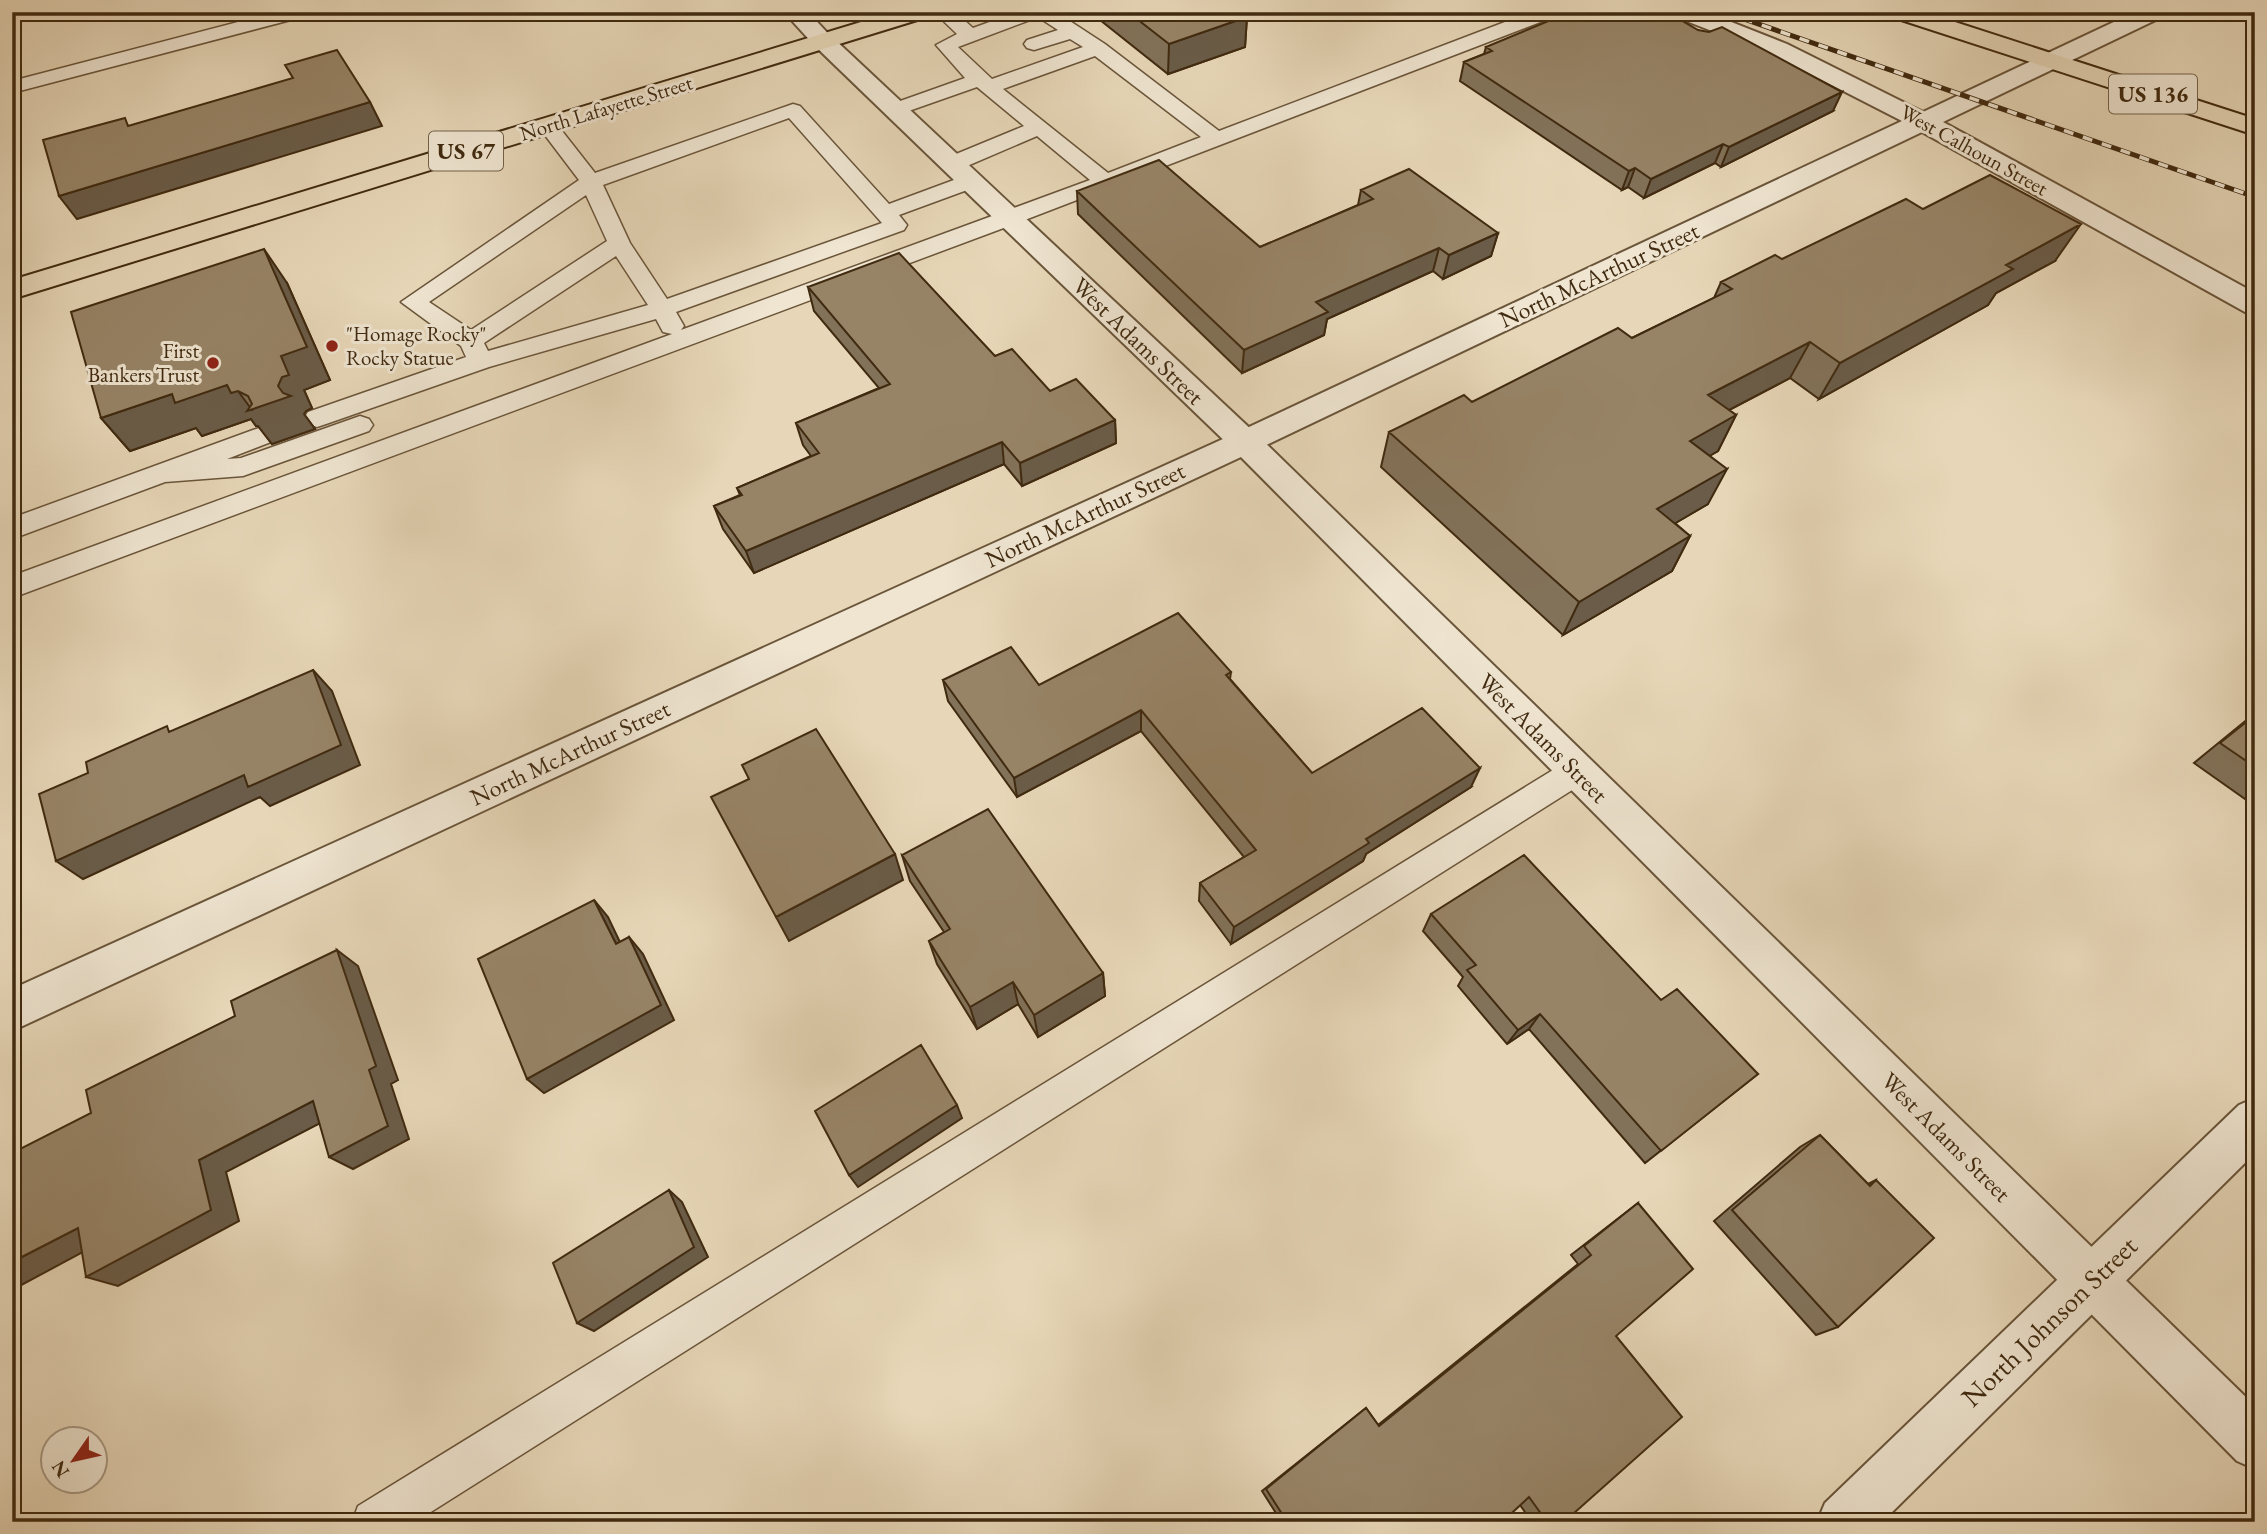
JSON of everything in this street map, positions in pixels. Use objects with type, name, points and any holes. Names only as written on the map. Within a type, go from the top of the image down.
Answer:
[{"type":"main road","name":"North Lafayette Street","points":[[12,290],[919,12]]},
{"type":"main road","name":"US 136","points":[[1900,12],[2255,128]]},
{"type":"street","name":"West Adams Street","points":[[795,12],[1245,442],[2255,1443]]},
{"type":"street","name":"West Calhoun Street","points":[[1684,12],[1779,48],[1924,122],[2255,305]]},
{"type":"street","name":"North McArthur Street","points":[[12,1011],[1245,442],[2154,12]]},
{"type":"street","name":"North Johnson Street","points":[[1844,1522],[2255,1121]]},
{"type":"lane","points":[[12,87],[299,12]]},
{"type":"lane","points":[[943,12],[969,35]]},
{"type":"lane","points":[[1035,12],[946,45],[978,78],[1105,181]]},
{"type":"lane","points":[[1043,12],[1098,48],[1216,139]]},
{"type":"lane","points":[[12,587],[1009,218],[1549,12]]},
{"type":"lane","points":[[1034,44],[1074,31]]},
{"type":"lane","points":[[896,109],[978,78],[1098,48]]},
{"type":"lane","points":[[978,78],[990,59]]},
{"type":"lane","points":[[793,110],[896,225],[662,309],[476,351],[413,302],[590,182],[793,110]]},
{"type":"lane","points":[[548,126],[590,182],[619,243],[680,340]]},
{"type":"lane","points":[[885,213],[1039,127]]},
{"type":"lane","points":[[166,472],[243,467],[419,391],[619,243]]},
{"type":"lane","points":[[419,391],[440,428]]},
{"type":"lane","points":[[317,418],[419,391]]},
{"type":"lane","points":[[12,529],[262,436]]},
{"type":"lane","points":[[374,1522],[1577,771]]},
{"type":"building","points":[[1128,12],[1240,12],[1247,17],[1169,44]]},
{"type":"building","points":[[1570,12],[1667,12],[1698,30],[1709,32],[1722,27],[1842,92],[1729,147],[1723,144],[1651,179],[1635,168],[1629,171],[1464,62],[1492,51],[1486,47]]},
{"type":"building","points":[[337,50],[370,102],[59,196],[43,140],[125,118],[128,126],[293,78],[285,65]]},
{"type":"building","points":[[1159,160],[1260,247],[1373,199],[1361,190],[1409,169],[1498,233],[1449,255],[1439,248],[1316,302],[1328,312],[1244,350],[1077,191]]},
{"type":"building","points":[[1990,175],[2081,224],[2006,265],[2013,269],[1840,363],[1810,342],[1708,395],[1736,415],[1690,441],[1727,469],[1657,509],[1690,536],[1579,602],[1389,432],[1464,395],[1472,402],[1618,328],[1632,338],[1732,289],[1721,282],[1775,255],[1782,259],[1906,199],[1923,209]]},
{"type":"building","name":"First Bankers Trust","points":[[264,249],[307,347],[281,356],[289,375],[282,377],[278,386],[283,393],[291,396],[247,411],[252,404],[248,396],[238,391],[231,393],[227,385],[175,403],[172,394],[101,418],[71,312]]},
{"type":"building","points":[[899,253],[995,356],[1012,349],[1050,391],[1076,379],[1115,420],[1020,463],[1002,442],[746,551],[714,506],[742,495],[737,488],[819,453],[796,423],[890,384],[808,287]]},
{"type":"building","points":[[1178,613],[1231,672],[1226,675],[1312,773],[1422,708],[1480,768],[1366,839],[1369,843],[1234,927],[1200,883],[1256,850],[1141,710],[1014,778],[943,680],[1011,647],[1039,685]]},
{"type":"building","points":[[313,670],[341,745],[248,787],[244,775],[56,861],[39,794],[88,773],[86,762],[167,726],[169,732]]},
{"type":"building","points":[[2255,715],[2255,767],[2220,743]]},
{"type":"building","points":[[816,729],[895,854],[776,917],[711,797],[749,779],[742,765]]},
{"type":"building","points":[[988,809],[1103,973],[1034,1015],[1013,982],[970,1007],[929,941],[950,929],[902,855]]},
{"type":"building","points":[[1524,855],[1661,1000],[1677,989],[1758,1074],[1661,1151],[1540,1014],[1518,1030],[1467,970],[1476,965],[1431,914]]},
{"type":"building","points":[[594,900],[616,944],[629,937],[661,1005],[527,1079],[478,959]]},
{"type":"building","points":[[337,950],[376,1066],[369,1070],[388,1126],[329,1157],[313,1101],[199,1160],[211,1210],[86,1277],[78,1228],[12,1262],[12,1153],[91,1113],[86,1090],[235,1016],[231,1001]]},
{"type":"building","points":[[921,1045],[957,1105],[849,1175],[815,1111]]},
{"type":"building","points":[[1820,1135],[1870,1186],[1876,1180],[1934,1238],[1838,1327],[1732,1210]]},
{"type":"building","points":[[669,1190],[694,1247],[577,1323],[553,1263]]},
{"type":"building","points":[[1638,1203],[1693,1269],[1616,1336],[1682,1417],[1564,1522],[1547,1522],[1529,1497],[1502,1522],[1278,1522],[1284,1517],[1266,1489],[1366,1408],[1379,1426],[1591,1255],[1584,1246]]},
{"type":"railway","points":[[1724,12],[2255,197]]},
{"type":"place","name":"\"Homage Rocky\" Rocky Statue","points":[[332,346]]},
{"type":"place","name":"First Bankers Trust","points":[[213,363]]}]
